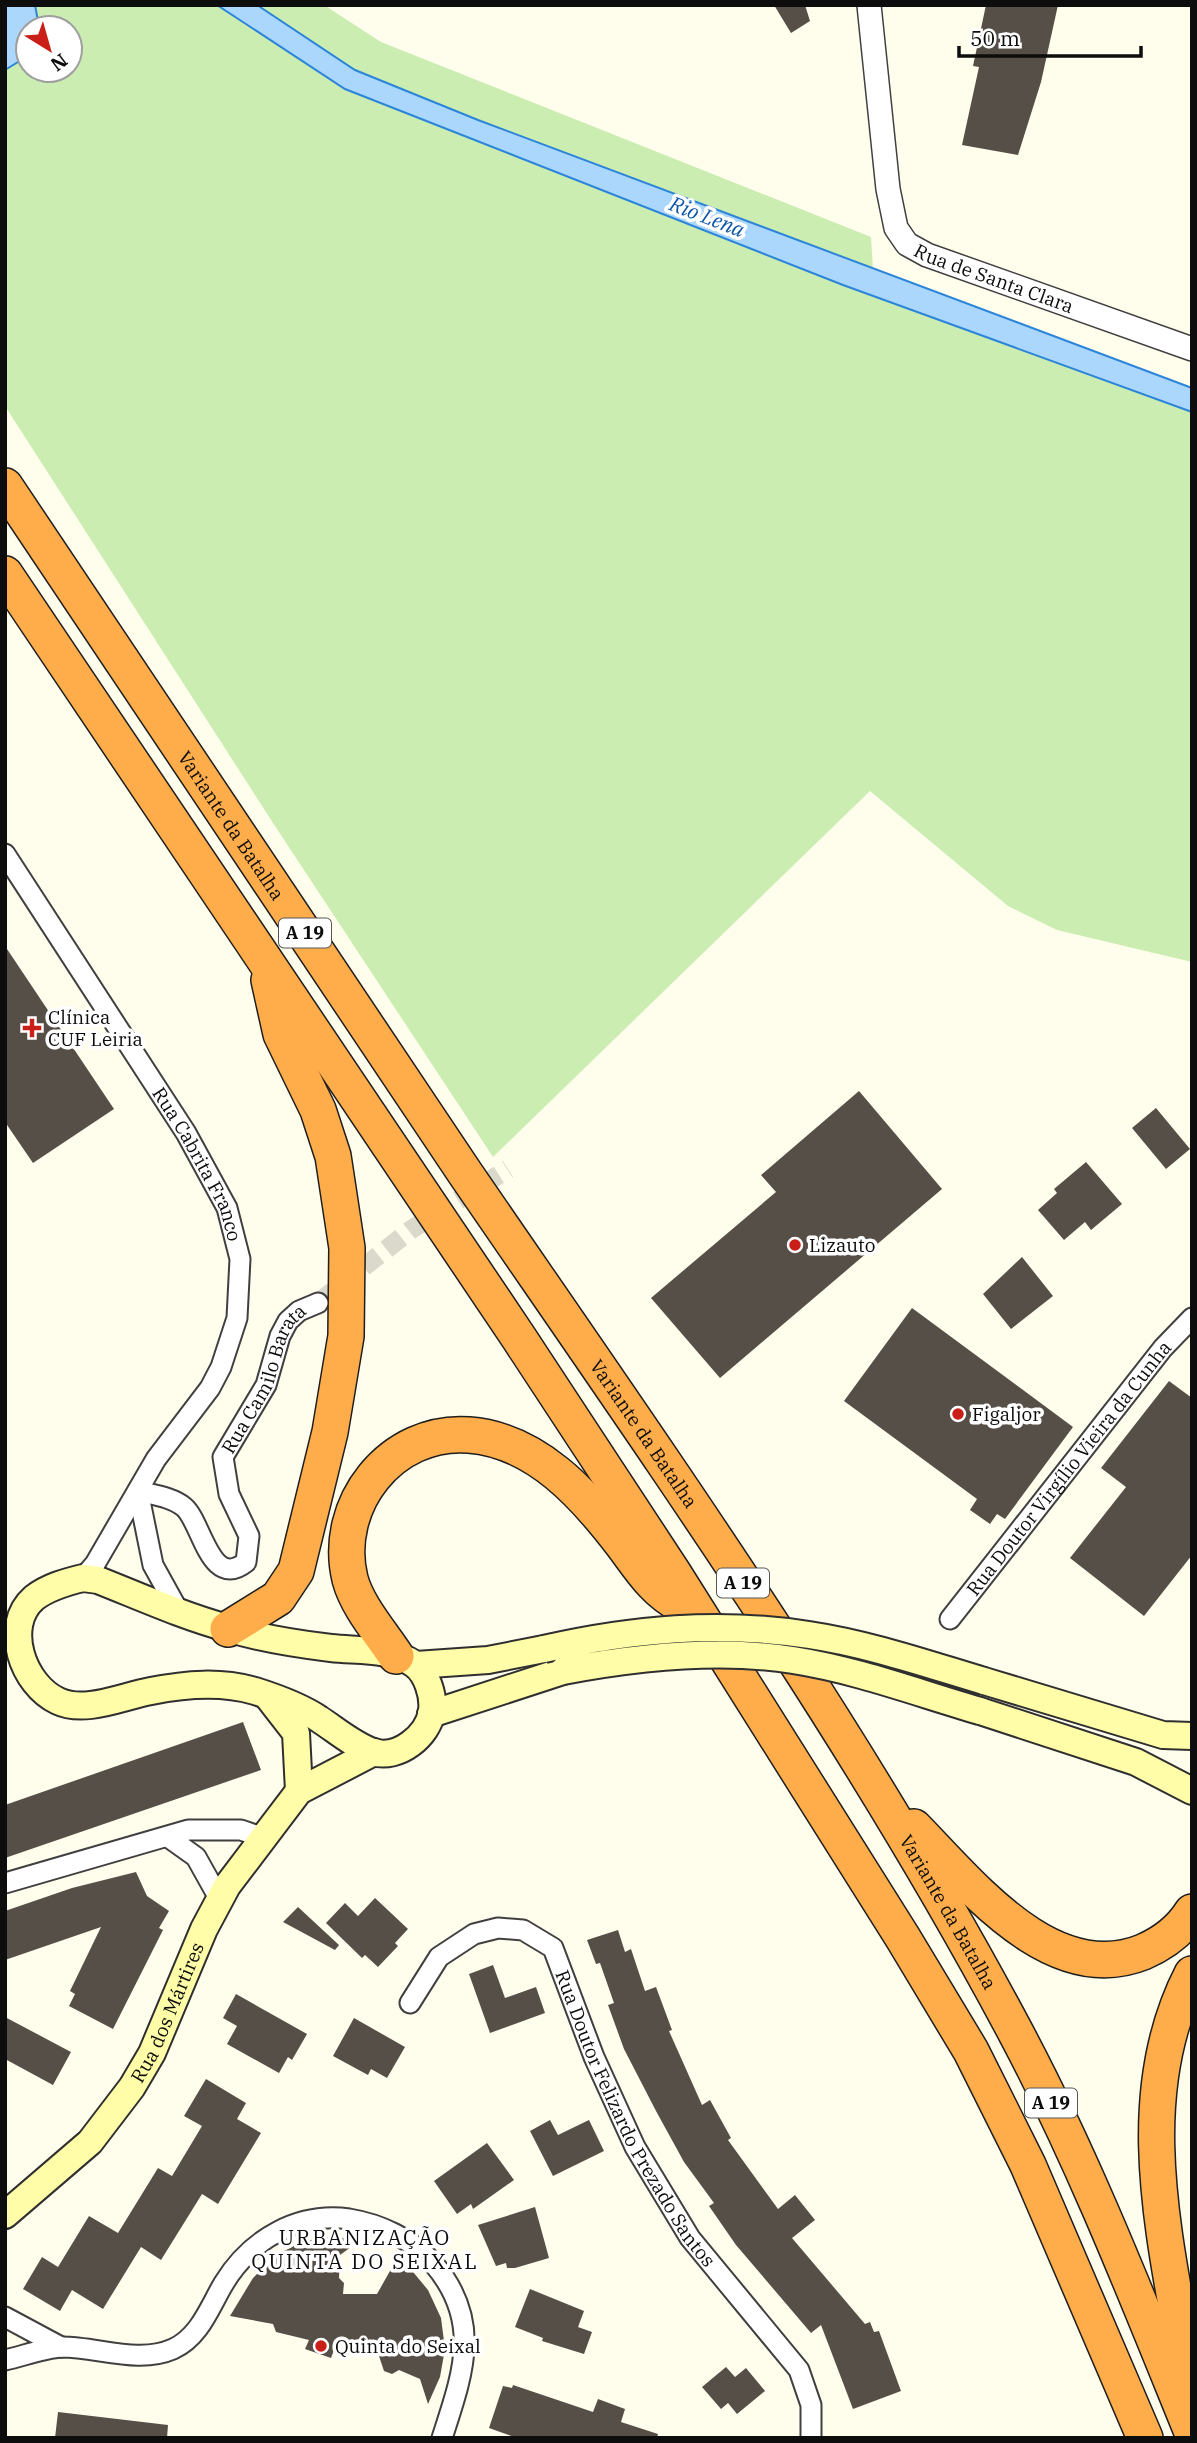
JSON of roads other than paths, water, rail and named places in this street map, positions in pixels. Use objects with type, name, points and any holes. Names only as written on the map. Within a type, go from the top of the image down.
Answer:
[{"type":"highway","name":"Variante da Batalha","points":[[5,486],[688,1500],[877,1789],[1016,2033],[1064,2130],[1104,2218],[1192,2432]]},
{"type":"highway","name":"A 19","points":[[5,574],[519,1338],[826,1814],[971,2051],[1058,2229],[1145,2438]]},
{"type":"highway","points":[[228,1629],[278,1598],[296,1571],[330,1432],[346,1336],[349,1294],[345,1221],[333,1156],[318,1110],[281,1034],[264,960]]},
{"type":"highway","points":[[406,1660],[350,1581],[347,1545],[351,1514],[380,1468],[411,1447],[442,1438],[467,1435],[500,1441],[567,1480],[600,1514],[660,1595],[700,1616]]},
{"type":"highway","points":[[877,1789],[988,1902],[1017,1927],[1061,1951],[1081,1958],[1104,1960],[1130,1957],[1169,1938],[1192,1912]]},
{"type":"highway","points":[[1192,1974],[1176,2011],[1167,2046],[1158,2109],[1156,2157],[1160,2217],[1192,2397]]},
{"type":"main road","points":[[374,1752],[316,1717],[267,1695],[239,1687],[206,1684],[172,1687],[75,1706],[59,1702],[17,1668],[19,1627],[15,1615],[35,1598],[66,1582],[83,1578],[98,1580],[228,1629],[406,1660],[488,1660],[641,1631],[759,1629],[869,1647],[1163,1735],[1192,1737]]},
{"type":"main road","points":[[406,1660],[430,1691],[431,1714],[563,1671],[600,1664],[681,1656],[790,1659],[845,1671],[980,1711],[1136,1762],[1192,1791]]},
{"type":"main road","points":[[267,1695],[296,1733],[299,1791]]},
{"type":"main road","name":"Rua dos Mártires","points":[[7,2216],[90,2142],[132,2087],[152,2053],[204,1929],[220,1900],[261,1838],[299,1791],[374,1752],[387,1754],[409,1744],[422,1733],[431,1714]]},
{"type":"street","name":"Rua de Santa Clara","points":[[869,5],[888,189],[896,228],[907,244],[927,255],[1192,349]]},
{"type":"street","name":"Rua Cabrita Franco","points":[[5,854],[186,1133],[227,1208],[235,1235],[240,1289],[232,1342],[210,1388],[156,1459],[95,1564],[83,1578]]},
{"type":"street","name":"Rua Camilo Barata","points":[[138,1491],[186,1508],[197,1525],[207,1552],[221,1567],[232,1569],[246,1562],[249,1536],[229,1494],[223,1457],[266,1385],[280,1336],[288,1321],[299,1311],[318,1303]]},
{"type":"street","name":"Rua Doutor Virgílio Vieira da Cunha","points":[[950,1619],[1163,1348],[1192,1318]]},
{"type":"street","points":[[138,1491],[153,1565],[178,1612]]},
{"type":"street","points":[[5,1883],[188,1830],[223,1828],[241,1830],[261,1838]]},
{"type":"street","points":[[167,1837],[196,1857],[220,1900]]},
{"type":"street","name":"Rua Doutor Felizardo Prezado Santos","points":[[411,2003],[430,1967],[474,1934],[498,1928],[523,1930],[554,1948],[594,2057],[635,2147],[690,2238],[799,2370],[811,2405],[811,2438]]},
{"type":"street","points":[[5,2360],[61,2347],[145,2354],[175,2348],[196,2331],[242,2259],[275,2231],[290,2225],[327,2218],[362,2222],[395,2234],[424,2255],[444,2277],[460,2307],[466,2335],[465,2352],[442,2438]]},
{"type":"street","points":[[5,2317],[61,2347]]},
{"type":"water","points":[[5,5],[35,5],[37,14],[14,14],[14,64],[5,70]]},
{"type":"water","name":"Rio Lena","points":[[217,5],[257,5],[355,70],[478,120],[1192,388],[1192,412],[843,285],[345,89]]},
{"type":"tunnel","points":[[318,1303],[412,1229],[508,1169]]},
{"type":"place","name":"Clínica CUF Leiria","points":[[32,1028]]},
{"type":"place","name":"Lizauto","points":[[795,1245]]},
{"type":"place","name":"Figaljor","points":[[958,1414]]},
{"type":"place","name":"Quinta do Seixal","points":[[321,2346]]},
{"type":"district","name":"URBANIZAÇÃO QUINTA DO SEIXAL","points":[[365,2250]]}]
